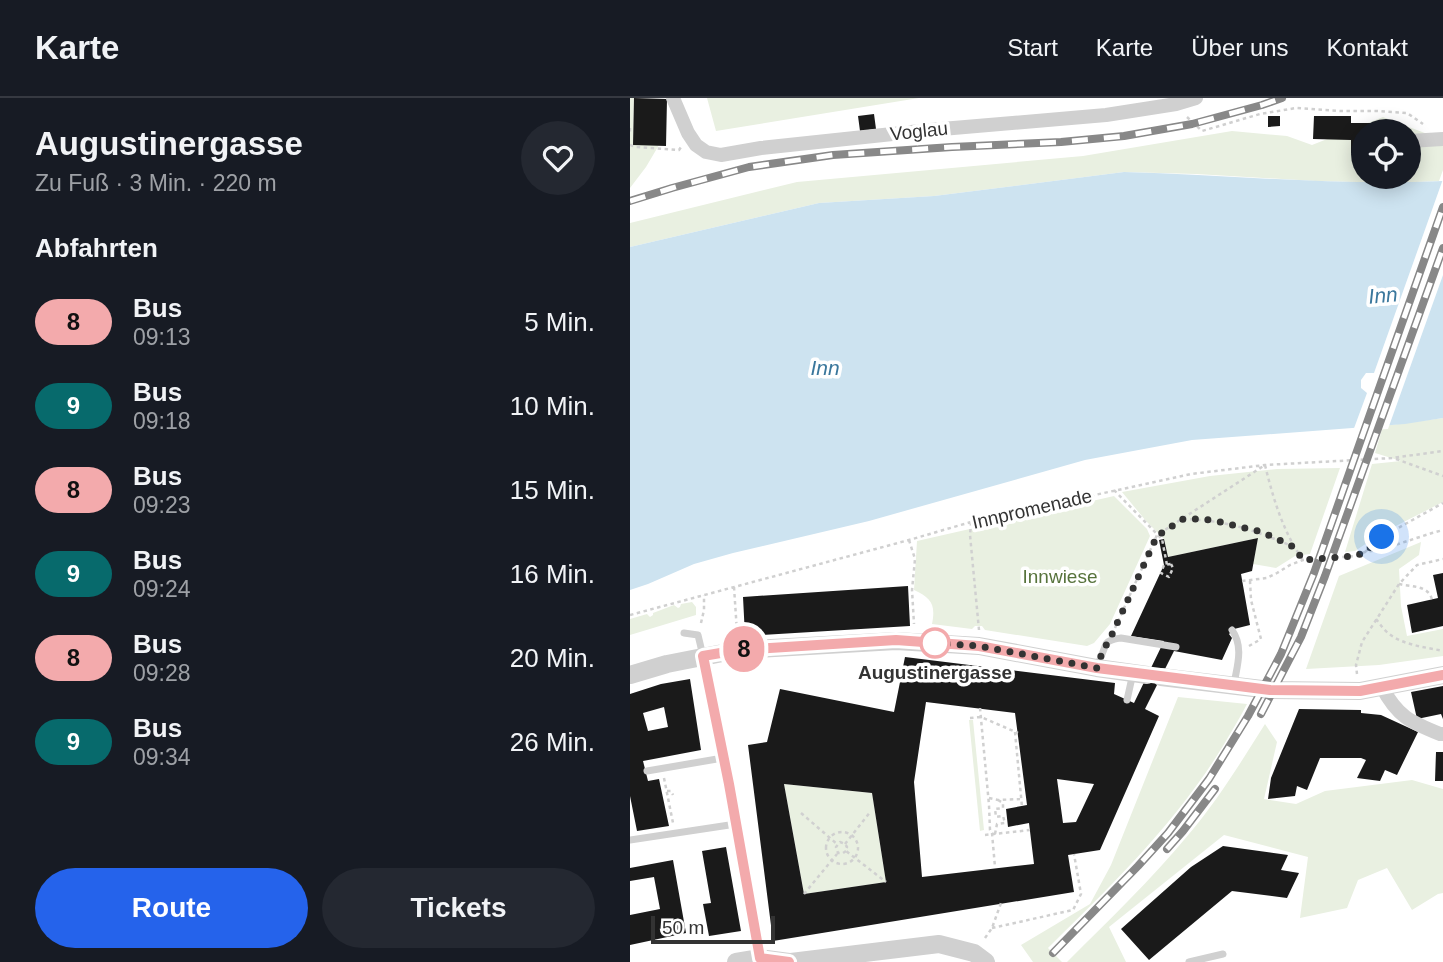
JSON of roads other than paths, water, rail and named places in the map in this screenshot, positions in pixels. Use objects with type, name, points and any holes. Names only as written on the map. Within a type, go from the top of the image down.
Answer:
[{"type":"street","name":"Voglau","points":[[673,98],[695,145],[706,152],[721,155],[761,148],[930,130],[1106,115],[1176,104],[1196,98]]},
{"type":"street","points":[[1421,140],[1443,139]]},
{"type":"street","points":[[630,674],[738,650],[896,640],[979,646],[1097,668],[1270,690],[1360,691],[1443,675]]},
{"type":"street","points":[[703,656],[760,958]]},
{"type":"street","points":[[1382,687],[1390,703],[1401,715],[1415,724],[1443,733]]},
{"type":"street","points":[[736,962],[760,958],[790,962],[939,944],[974,953],[986,962]]},
{"type":"lane","points":[[1232,631],[1240,651],[1234,685]]},
{"type":"lane","points":[[684,633],[698,635],[703,656]]},
{"type":"lane","points":[[1097,668],[1109,641],[1121,638],[1176,647]]},
{"type":"lane","points":[[1127,700],[1147,675]]},
{"type":"lane","points":[[648,771],[723,758]]},
{"type":"lane","points":[[630,840],[736,824]]},
{"type":"lane","points":[[1189,962],[1223,954]]},
{"type":"water","name":"Inn","points":[[1124,172],[1351,181],[1351,189],[1421,189],[1421,182],[1443,181],[1443,418],[1405,424],[1192,440],[1085,460],[869,521],[694,564],[630,590],[630,247],[819,203],[934,196]]},
{"type":"railway","points":[[630,201],[749,167],[833,155],[1124,136],[1192,124],[1282,98]]},
{"type":"railway","points":[[1053,953],[1168,833],[1209,779],[1248,716],[1281,654],[1314,573],[1443,207]]},
{"type":"railway","points":[[1261,714],[1301,637],[1325,576],[1443,248]]},
{"type":"railway","points":[[1167,849],[1215,789]]},
{"type":"place","name":"Augustinergasse","points":[[935,643]]},
{"type":"park label","name":"Innwiese","points":[[1060,576]]}]
